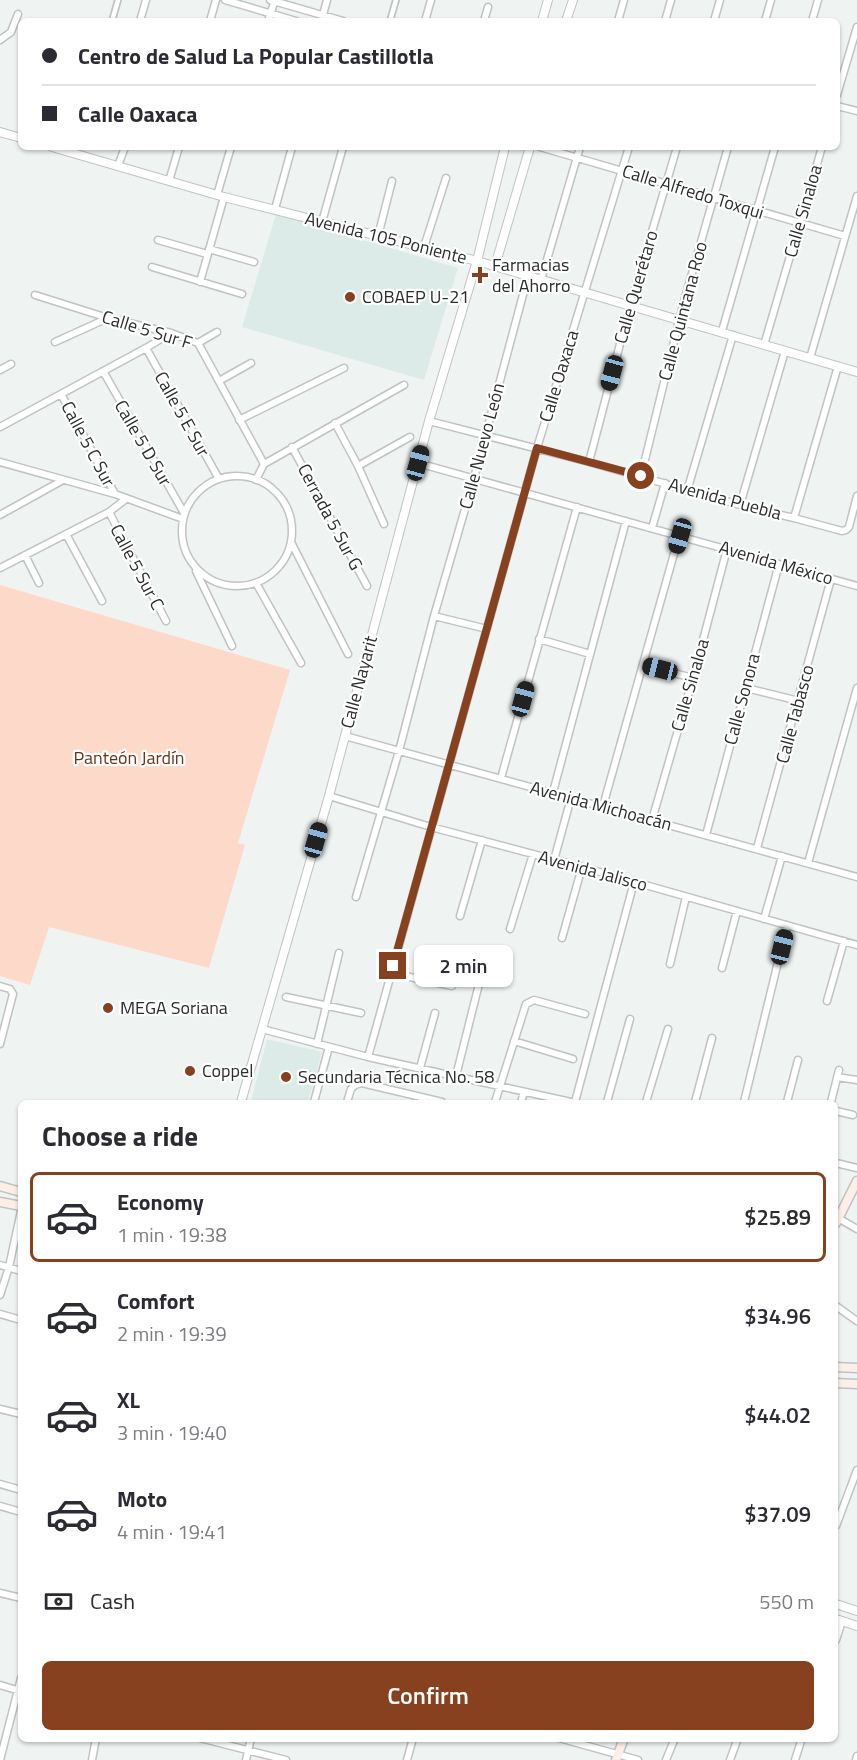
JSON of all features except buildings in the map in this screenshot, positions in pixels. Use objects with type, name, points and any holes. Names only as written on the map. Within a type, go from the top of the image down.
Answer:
[{"type":"main road","points":[[838,1218],[857,1181]]},
{"type":"main road","points":[[0,1186],[18,1191]]},
{"type":"main road","points":[[0,1202],[18,1208]]},
{"type":"main road","points":[[838,1367],[857,1368]]},
{"type":"main road","points":[[838,1383],[857,1384]]},
{"type":"main road","points":[[617,1757],[623,1742]]},
{"type":"street","points":[[113,18],[118,0]]},
{"type":"street","points":[[141,18],[146,0]]},
{"type":"street","points":[[211,18],[216,0]]},
{"type":"street","points":[[225,0],[270,17],[273,0],[333,18]]},
{"type":"street","points":[[323,15],[327,0]]},
{"type":"street","points":[[391,18],[396,0]]},
{"type":"street","points":[[426,18],[431,0]]},
{"type":"street","points":[[543,18],[548,0]]},
{"type":"street","points":[[567,18],[573,0]]},
{"type":"street","points":[[619,18],[624,0]]},
{"type":"street","points":[[666,18],[671,0]]},
{"type":"street","points":[[715,18],[720,0]]},
{"type":"street","points":[[766,18],[771,0]]},
{"type":"street","points":[[813,18],[818,0]]},
{"type":"street","points":[[485,18],[488,7]]},
{"type":"street","points":[[0,40],[11,32],[18,14]]},
{"type":"street","points":[[840,85],[857,27]]},
{"type":"street","points":[[840,107],[857,111]]},
{"type":"street","points":[[0,132],[18,137]]},
{"type":"street","name":"Avenida 105 Poniente","points":[[74,150],[118,166],[221,196],[477,261],[857,372]]},
{"type":"street","points":[[118,166],[124,150]]},
{"type":"street","points":[[169,181],[178,150]]},
{"type":"street","points":[[200,282],[230,150]]},
{"type":"street","points":[[274,209],[291,150]]},
{"type":"street","points":[[322,222],[342,150]]},
{"type":"street","name":"Calle Nayarit","points":[[242,1100],[329,796],[429,420],[477,261],[505,150]]},
{"type":"street","points":[[495,266],[529,150]]},
{"type":"street","name":"Calle Alfredo Toxqui","points":[[550,150],[845,236]]},
{"type":"street","points":[[541,280],[579,150]]},
{"type":"street","name":"Calle Oaxaca","points":[[368,1057],[537,448],[628,150]]},
{"type":"street","name":"Calle Querétaro","points":[[589,462],[630,306],[676,150]]},
{"type":"street","name":"Calle Quintana Roo","points":[[641,476],[679,319],[727,150]]},
{"type":"street","points":[[722,331],[774,150]]},
{"type":"street","name":"Calle Sinaloa","points":[[764,345],[821,150]]},
{"type":"street","points":[[424,247],[446,178]]},
{"type":"street","points":[[378,236],[393,181]]},
{"type":"street","points":[[810,358],[857,196]]},
{"type":"street","points":[[158,240],[254,262]]},
{"type":"street","points":[[152,267],[242,294]]},
{"type":"street","name":"Calle Nuevo León","points":[[356,897],[399,751],[528,276]]},
{"type":"street","name":"Calle 5 Sur F","points":[[35,295],[108,318],[171,333],[198,343],[264,464]]},
{"type":"street","points":[[55,342],[108,318]]},
{"type":"street","points":[[198,343],[217,332]]},
{"type":"street","points":[[0,427],[171,333]]},
{"type":"street","points":[[687,491],[733,335]]},
{"type":"street","name":"Calle 5 E Sur","points":[[146,348],[219,479]]},
{"type":"street","points":[[740,506],[785,351]]},
{"type":"street","points":[[219,381],[252,363]]},
{"type":"street","points":[[0,370],[11,364]]},
{"type":"street","points":[[794,518],[838,366]]},
{"type":"street","points":[[239,420],[344,368]]},
{"type":"street","name":"Calle 5 D Sur","points":[[103,371],[183,516]]},
{"type":"street","points":[[256,480],[264,464],[404,385]]},
{"type":"street","name":"Calle 5 C Sur","points":[[61,394],[115,494]]},
{"type":"street","name":"Avenida Puebla","points":[[429,420],[641,476],[740,506],[842,531],[849,527],[857,496]]},
{"type":"street","points":[[334,423],[384,524]]},
{"type":"street","points":[[357,466],[410,437]]},
{"type":"street","name":"Cerrada 5 Sur G","points":[[292,447],[367,586]]},
{"type":"street","points":[[0,462],[115,494],[183,516]]},
{"type":"street","name":"Avenida México","points":[[418,463],[857,586]]},
{"type":"street","points":[[194,567],[216,583],[229,586],[256,583],[273,573],[285,559],[291,542],[291,522],[287,508],[279,496],[269,486],[256,480],[238,476],[219,479],[201,489],[188,504],[183,516],[181,532],[187,556],[232,646]]},
{"type":"street","points":[[0,515],[63,480]]},
{"type":"street","points":[[652,528],[665,483]]},
{"type":"street","points":[[0,568],[109,512],[126,499]]},
{"type":"street","points":[[501,778],[577,507]]},
{"type":"street","name":"Calle 5 Sur C","points":[[109,512],[166,621]]},
{"type":"street","points":[[553,792],[626,521]]},
{"type":"street","points":[[66,534],[102,601]]},
{"type":"street","points":[[603,807],[680,536]]},
{"type":"street","points":[[291,542],[348,654]]},
{"type":"street","name":"Calle Sinaloa","points":[[652,820],[727,549]]},
{"type":"street","points":[[25,555],[39,583]]},
{"type":"street","name":"Calle Sonora","points":[[706,835],[779,564]]},
{"type":"street","name":"Calle Tabasco","points":[[757,848],[831,579]]},
{"type":"street","points":[[256,583],[301,663]]},
{"type":"street","points":[[434,616],[487,629]]},
{"type":"street","points":[[539,639],[590,654]]},
{"type":"street","points":[[643,665],[693,678]]},
{"type":"street","points":[[746,688],[799,701]]},
{"type":"street","points":[[808,863],[854,708],[857,688]]},
{"type":"street","name":"Avenida Michoacán","points":[[345,736],[857,877]]},
{"type":"street","name":"Avenida Jalisco","points":[[329,796],[431,827],[857,945]]},
{"type":"street","points":[[554,860],[571,798]]},
{"type":"street","points":[[460,916],[482,840]]},
{"type":"street","points":[[510,929],[533,854]]},
{"type":"street","points":[[764,919],[782,856]]},
{"type":"street","points":[[562,938],[582,867]]},
{"type":"street","points":[[574,1100],[634,882]]},
{"type":"street","points":[[670,964],[686,897]]},
{"type":"street","points":[[722,968],[737,911]]},
{"type":"street","points":[[744,1100],[787,925]]},
{"type":"street","points":[[826,1001],[844,941]]},
{"type":"street","points":[[317,1044],[339,953]]},
{"type":"street","points":[[391,973],[452,986]]},
{"type":"street","points":[[456,1076],[481,976]]},
{"type":"street","points":[[0,986],[12,991],[13,994],[0,1044]]},
{"type":"street","points":[[286,997],[361,1013]]},
{"type":"street","points":[[496,1100],[526,1004],[534,1000],[585,1014]]},
{"type":"street","points":[[420,1068],[435,1013]]},
{"type":"street","points":[[608,1100],[630,1019]]},
{"type":"street","points":[[262,1029],[368,1057],[563,1100]]},
{"type":"street","points":[[647,1100],[668,1029]]},
{"type":"street","points":[[696,1100],[712,1038]]},
{"type":"street","points":[[514,1041],[573,1059]]},
{"type":"street","points":[[315,1100],[329,1047]]},
{"type":"street","points":[[788,1100],[798,1060]]},
{"type":"street","points":[[831,1100],[838,1073],[857,1080]]},
{"type":"street","points":[[348,1100],[351,1089],[362,1083],[434,1100]]},
{"type":"street","points":[[522,1100],[524,1092]]},
{"type":"street","points":[[838,1111],[853,1115]]},
{"type":"street","points":[[838,1163],[857,1168]]},
{"type":"street","points":[[838,1220],[857,1229]]},
{"type":"street","points":[[0,1295],[9,1267],[18,1224]]},
{"type":"street","points":[[0,1265],[18,1270]]},
{"type":"street","points":[[838,1307],[857,1321]]},
{"type":"street","points":[[0,1314],[18,1319]]},
{"type":"street","points":[[0,1408],[18,1413]]},
{"type":"street","points":[[838,1521],[857,1470]]},
{"type":"street","points":[[0,1484],[18,1489]]},
{"type":"street","points":[[0,1506],[18,1511]]},
{"type":"street","points":[[0,1593],[18,1597]]},
{"type":"street","points":[[838,1605],[857,1611]]},
{"type":"street","points":[[839,1620],[857,1626]]},
{"type":"street","points":[[0,1685],[18,1690]]},
{"type":"street","points":[[0,1760],[18,1694]]},
{"type":"street","points":[[92,1760],[95,1742]]},
{"type":"street","points":[[216,1742],[286,1760]]},
{"type":"street","points":[[246,1760],[250,1742]]},
{"type":"street","points":[[407,1760],[412,1742]]},
{"type":"street","points":[[571,1742],[617,1757],[638,1760]]},
{"type":"street","points":[[666,1760],[673,1742]]},
{"type":"street","points":[[730,1760],[737,1742]]},
{"type":"street","points":[[795,1760],[801,1742]]},
{"type":"shaded area","name":"COBAEP U-21","points":[[276,214],[458,268],[424,380],[242,327]]},
{"type":"shaded area","name":"Secundaria Técnica No. 58","points":[[267,1039],[322,1052],[309,1100],[252,1100]]},
{"type":"green space","name":"Panteón Jardín","points":[[0,585],[290,670],[238,843],[245,845],[209,968],[49,927],[30,985],[0,976]]},
{"type":"place","name":"Farmacias del Ahorro","points":[[480,275]]},
{"type":"place","name":"COBAEP U-21","points":[[350,297]]},
{"type":"place","name":"MEGA Soriana","points":[[108,1008]]},
{"type":"place","name":"Coppel","points":[[190,1071]]},
{"type":"place","name":"Secundaria Técnica No. 58","points":[[286,1077]]},
{"type":"route","points":[[393,966],[537,448],[641,476]]}]
